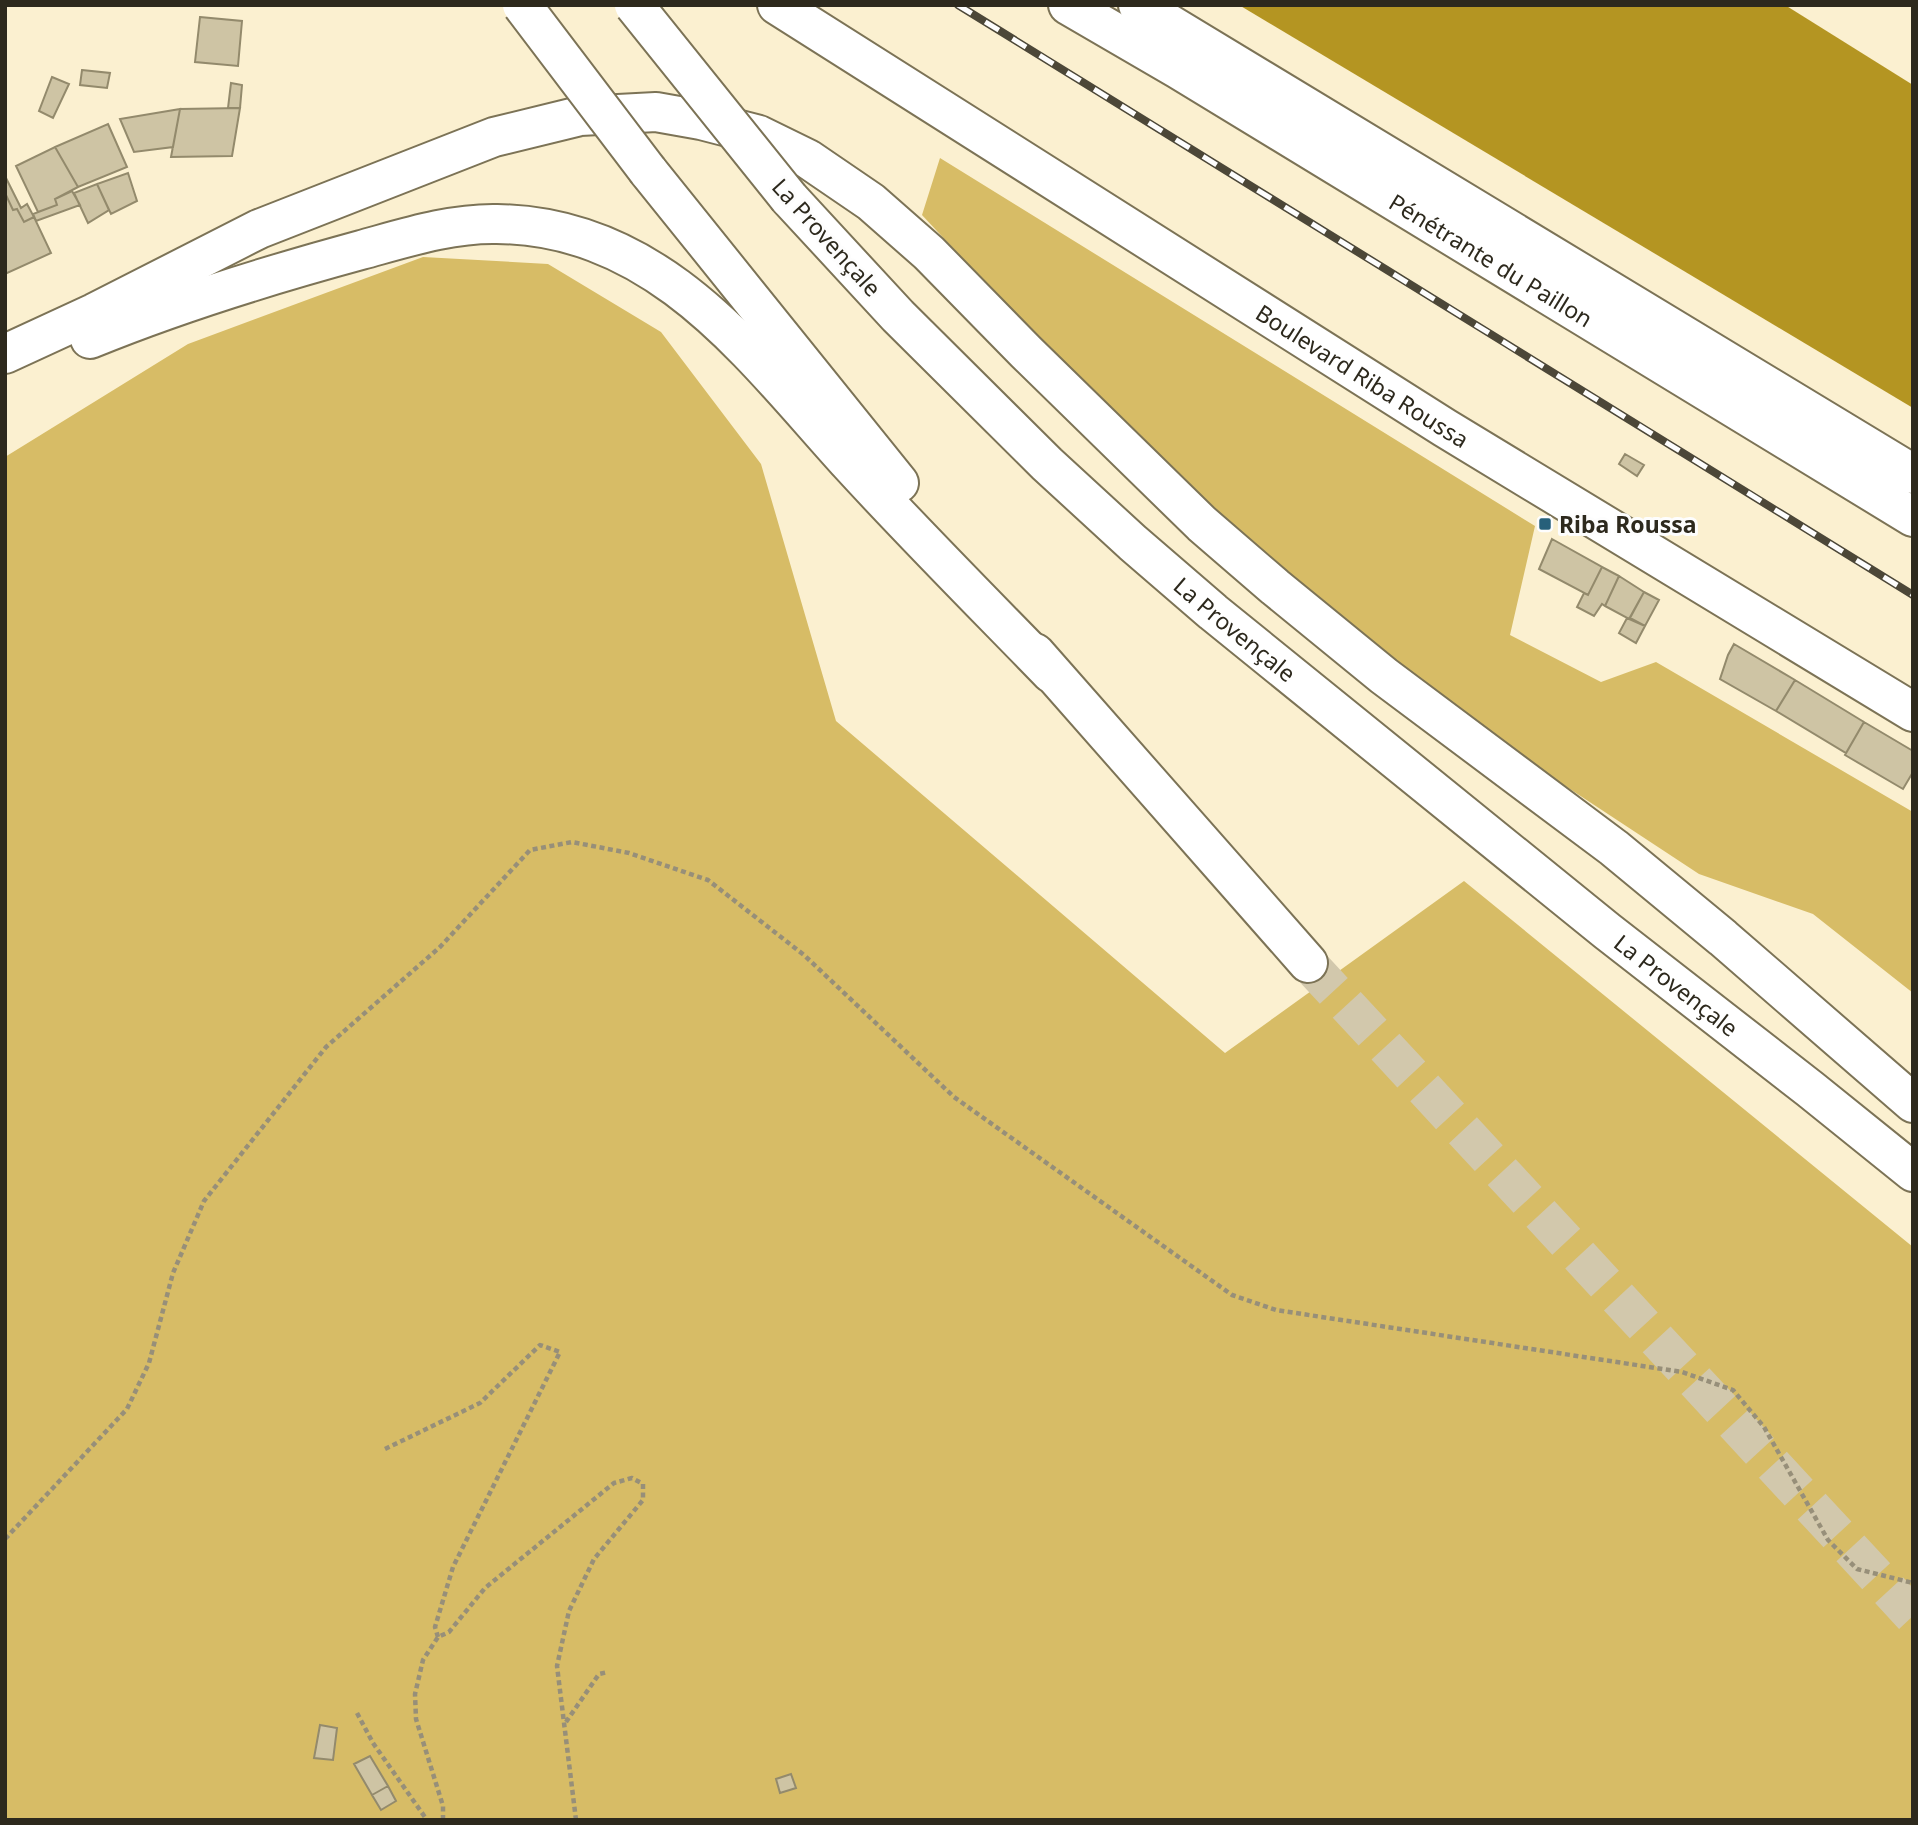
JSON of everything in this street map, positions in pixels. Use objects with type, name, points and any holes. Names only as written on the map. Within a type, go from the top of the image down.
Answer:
[{"type":"main road","points":[[522,5],[648,171],[1051,673]]},
{"type":"main road","name":"La Provençale","points":[[634,5],[789,198],[898,316],[1047,464],[1133,543],[1213,612],[1586,914],[1811,1088],[1913,1172]]},
{"type":"main road","name":"Boulevard Riba Roussa","points":[[777,5],[1456,434],[1913,712]]},
{"type":"main road","name":"Pénétrante du Paillon","points":[[1068,5],[1190,76],[1913,517]]},
{"type":"main road","name":"Pénétrante du Paillon","points":[[1138,5],[1913,474]]},
{"type":"main road","points":[[5,354],[259,229],[494,137],[580,116],[656,112],[759,135],[808,159],[871,202],[929,253],[1202,524],[1384,676],[1615,848],[1913,1103]]},
{"type":"main road","points":[[5,377],[129,323],[248,283],[398,240],[458,226],[497,223],[537,227],[585,239],[623,254],[667,278],[712,314],[744,346],[851,464],[1051,673],[1307,963]]},
{"type":"path","points":[[5,1539],[127,1409],[149,1363],[173,1272],[204,1201],[326,1047],[440,947],[530,850],[572,842],[629,853],[708,880],[804,955],[954,1097],[1232,1295],[1276,1310],[1682,1372],[1733,1390],[1764,1427],[1828,1540],[1857,1569],[1913,1583]]},
{"type":"path","points":[[385,1449],[480,1403],[540,1345],[560,1352],[453,1567],[436,1626],[438,1637]]},
{"type":"path","points":[[443,1820],[443,1806],[416,1719],[415,1694],[423,1660],[438,1637],[449,1632],[485,1588],[614,1483],[632,1478],[643,1484],[643,1500],[594,1559],[569,1611],[557,1666],[576,1820]]},
{"type":"path","points":[[565,1722],[599,1674],[608,1672]]},
{"type":"path","points":[[357,1713],[373,1743],[427,1820]]},
{"type":"shaded area","points":[[1239,5],[1785,5],[1913,85],[1913,408]]},
{"type":"shaded area","points":[[940,158],[1535,526],[1510,635],[1601,682],[1656,662],[1913,812],[1913,993],[1813,914],[1699,874],[1497,741],[1275,571],[1077,381],[922,215]]},
{"type":"shaded area","points":[[423,257],[548,264],[661,332],[761,464],[836,721],[1225,1053],[1464,881],[1913,1247],[1913,1820],[5,1820],[5,457],[188,344]]},
{"type":"building","points":[[200,17],[242,21],[238,66],[195,62]]},
{"type":"building","points":[[82,70],[110,73],[107,88],[80,85]]},
{"type":"building","points":[[52,77],[69,84],[53,118],[39,111]]},
{"type":"building","points":[[231,83],[242,85],[240,108],[228,108]]},
{"type":"building","points":[[240,108],[232,156],[171,157],[180,109]]},
{"type":"building","points":[[180,109],[173,147],[134,152],[120,119]]},
{"type":"building","points":[[108,124],[127,167],[78,187],[55,147]]},
{"type":"building","points":[[55,147],[78,187],[55,199],[57,205],[38,212],[16,166]]},
{"type":"building","points":[[128,173],[137,201],[111,214],[97,184]]},
{"type":"building","points":[[5,176],[21,208],[27,204],[34,217],[24,222],[17,209],[13,210],[5,193]]},
{"type":"building","points":[[97,184],[109,210],[88,223],[74,193]]},
{"type":"building","points":[[72,191],[80,205],[36,221],[33,214],[57,205],[55,199]]},
{"type":"building","points":[[5,193],[13,210],[17,209],[24,222],[34,217],[51,253],[5,274]]},
{"type":"building","points":[[1625,454],[1644,465],[1637,476],[1619,464]]},
{"type":"building","points":[[1552,539],[1602,567],[1588,595],[1539,569]]},
{"type":"building","points":[[1602,567],[1619,576],[1605,606],[1602,604],[1594,616],[1577,607],[1584,593],[1588,595]]},
{"type":"building","points":[[1619,576],[1644,592],[1629,619],[1605,606]]},
{"type":"building","points":[[1644,592],[1659,600],[1645,626],[1630,618]]},
{"type":"building","points":[[1627,618],[1645,626],[1636,643],[1619,633]]},
{"type":"building","points":[[1734,644],[1795,680],[1776,711],[1720,679]]},
{"type":"building","points":[[1795,680],[1864,722],[1846,753],[1776,711]]},
{"type":"building","points":[[1864,722],[1913,751],[1913,772],[1903,789],[1845,755]]},
{"type":"building","points":[[320,1725],[337,1728],[333,1760],[314,1758]]},
{"type":"building","points":[[370,1756],[388,1786],[372,1795],[354,1764]]},
{"type":"building","points":[[791,1774],[796,1788],[780,1793],[776,1779]]},
{"type":"building","points":[[388,1786],[396,1801],[381,1810],[372,1795]]},
{"type":"tunnel","points":[[1308,963],[1913,1616]]},
{"type":"railway","points":[[958,5],[1913,595]]},
{"type":"place","name":"Riba Roussa","points":[[1545,524]]}]
